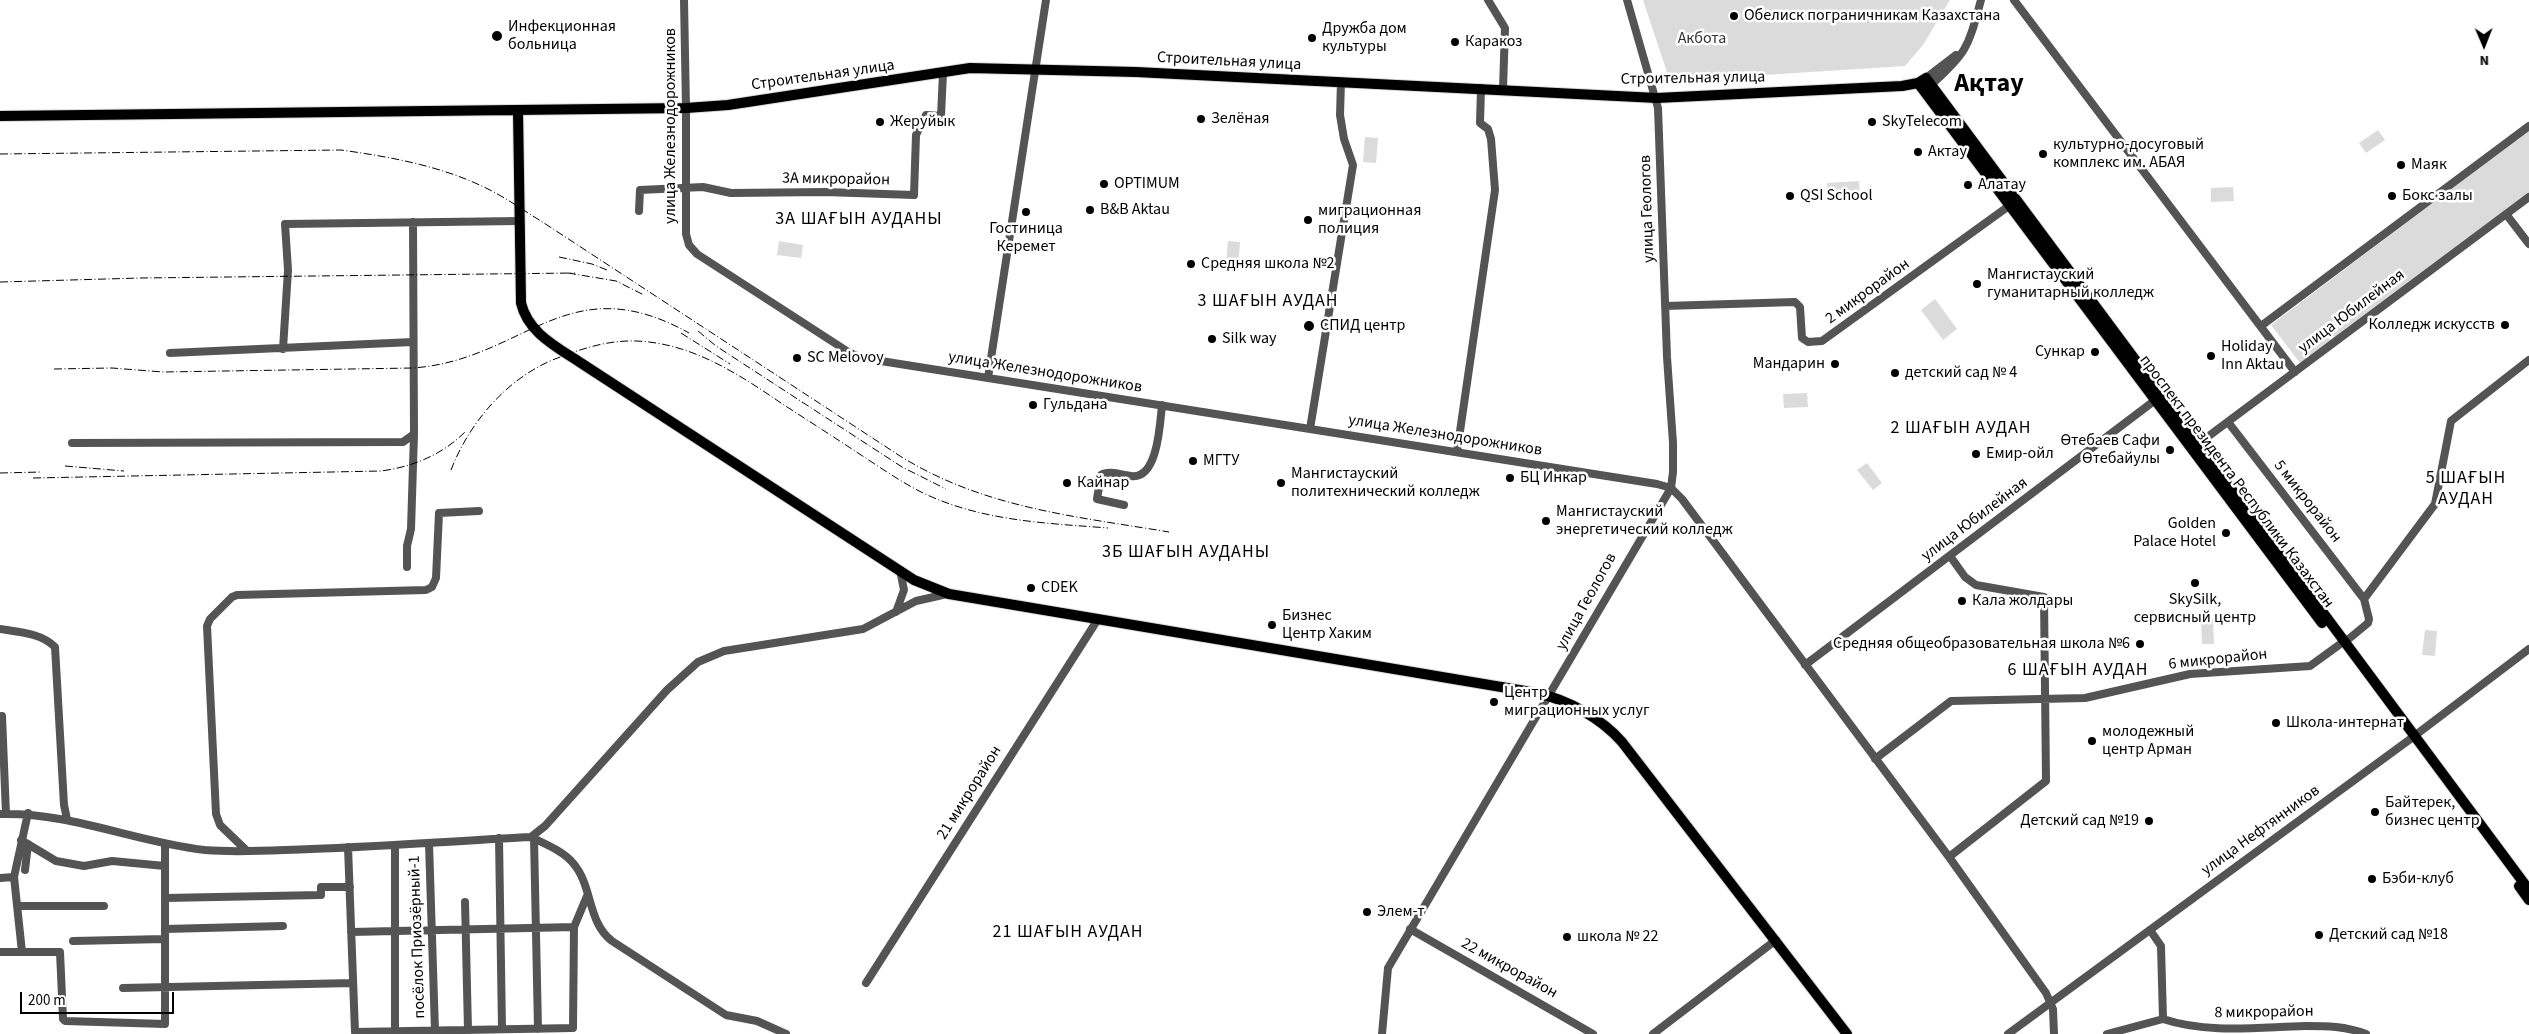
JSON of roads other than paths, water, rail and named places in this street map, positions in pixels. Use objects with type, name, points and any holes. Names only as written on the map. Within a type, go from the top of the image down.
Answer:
[{"type":"main road","name":"Строительная улица","points":[[0,116],[686,108],[728,105],[970,68],[1035,69],[1481,88],[1657,98],[1893,86],[1906,90],[1925,84]]},
{"type":"main road","name":"проспект президента Республики Казахстан","points":[[1925,84],[2525,888],[2529,900]]},
{"type":"main road","points":[[518,110],[521,303],[524,316],[532,328],[581,364],[919,582],[949,594],[1550,696],[1594,718],[1618,738],[1847,1034]]},
{"type":"street","name":"улица Железнодорожников","points":[[684,0],[685,188],[686,234],[689,245],[698,254],[850,353],[862,358],[1657,484],[1670,488]]},
{"type":"street","points":[[988,378],[1046,0]]},
{"type":"street","points":[[1488,0],[1505,28],[1503,89]]},
{"type":"street","name":"улица Геологов","points":[[1382,1034],[1388,968],[1410,928],[1550,696],[1634,547],[1670,488],[1673,472],[1673,444],[1665,306],[1657,98],[1627,0]]},
{"type":"street","points":[[1925,84],[1959,51],[1968,32],[1977,0]]},
{"type":"street","points":[[1925,84],[1954,64],[1966,49],[1981,0]]},
{"type":"street","points":[[2014,0],[2295,372]]},
{"type":"street","name":"3А микрорайон","points":[[639,211],[640,190],[712,188],[731,193],[825,192],[914,195],[916,135],[926,115],[941,116],[943,73]]},
{"type":"street","points":[[1310,429],[1353,166],[1344,140],[1340,115],[1341,82]]},
{"type":"street","points":[[1456,452],[1495,190],[1491,139],[1488,129],[1480,123],[1481,88]]},
{"type":"street","points":[[2261,326],[2529,126]]},
{"type":"street","name":"улица Юбилейная","points":[[2195,446],[2529,197]]},
{"type":"street","name":"2 микрорайон","points":[[1665,306],[1795,302],[1800,307],[1802,338],[1808,342],[1822,341],[2013,202]]},
{"type":"street","points":[[2506,214],[2529,244]]},
{"type":"street","points":[[283,349],[288,270],[285,224],[520,221]]},
{"type":"street","points":[[407,567],[406,546],[411,529],[414,434],[413,222]]},
{"type":"street","points":[[170,353],[413,342]]},
{"type":"street","points":[[2364,599],[2435,504],[2442,477],[2451,421],[2529,360]]},
{"type":"street","name":"улица Юбилейная","points":[[1805,665],[2159,398]]},
{"type":"street","points":[[1124,505],[1097,499],[1101,475],[1106,472],[1134,477],[1141,476],[1154,460],[1162,405]]},
{"type":"street","name":"5 микрорайон","points":[[2228,422],[2364,599],[2369,619],[2368,623],[2342,644]]},
{"type":"street","points":[[72,443],[402,442],[414,434]]},
{"type":"street","points":[[1670,488],[1682,499],[1949,857],[2051,1002],[2054,1034]]},
{"type":"street","points":[[247,851],[220,825],[216,814],[207,626],[210,619],[232,597],[237,595],[426,590],[432,586],[436,578],[439,513],[479,511]]},
{"type":"street","points":[[1949,857],[2046,781],[2044,597],[1976,585],[1965,577],[1950,556]]},
{"type":"street","points":[[896,612],[904,590],[900,570]]},
{"type":"street","points":[[538,1029],[532,838],[684,672],[698,662],[724,651],[863,629],[926,597],[949,594]]},
{"type":"street","name":"21 микрорайон","points":[[866,983],[1098,619]]},
{"type":"street","points":[[0,629],[37,636],[48,640],[55,647],[64,806],[67,819]]},
{"type":"street","name":"6 микрорайон","points":[[1876,759],[1951,700],[2086,698],[2190,674],[2310,666],[2342,644]]},
{"type":"street","name":"улица Нефтянников","points":[[2008,1034],[2412,738],[2529,649]]},
{"type":"street","points":[[2,716],[3,809],[67,819],[165,844],[207,850],[247,851],[396,845],[499,838],[532,838],[554,849],[573,863],[584,881],[587,896],[599,928],[612,941],[726,1015],[757,1021],[786,1034]]},
{"type":"street","points":[[25,870],[28,813]]},
{"type":"street","points":[[499,838],[502,1029]]},
{"type":"street","points":[[25,842],[56,861],[84,866],[112,861],[165,866]]},
{"type":"street","points":[[22,952],[14,877],[25,842]]},
{"type":"street","name":"посёлок Приозёрный-1","points":[[429,843],[434,1031]]},
{"type":"street","points":[[0,952],[60,952],[63,1019],[66,1021],[165,1024],[165,844]]},
{"type":"street","points":[[395,1031],[396,845]]},
{"type":"street","points":[[348,847],[355,1032],[573,1028],[574,927],[587,896]]},
{"type":"street","points":[[0,878],[14,877]]},
{"type":"street","points":[[165,898],[321,895],[321,887],[350,887]]},
{"type":"street","points":[[465,902],[468,1030]]},
{"type":"street","points":[[18,906],[104,906]]},
{"type":"street","points":[[165,929],[283,926]]},
{"type":"street","points":[[352,932],[574,927]]},
{"type":"street","name":"22 микрорайон","points":[[1410,928],[1593,1034]]},
{"type":"street","points":[[2107,1034],[2163,1019],[2162,952],[2161,946],[2150,930]]},
{"type":"street","points":[[73,941],[165,939]]},
{"type":"street","points":[[1653,1034],[1776,940]]},
{"type":"street","points":[[123,988],[354,983]]},
{"type":"street","name":"8 микрорайон","points":[[2163,1019],[2178,1024],[2210,1028],[2342,1026],[2366,1034]]},
{"type":"railway","points":[[0,154],[341,150],[397,159],[453,174],[510,201],[900,456],[932,474],[964,488],[997,499],[1064,515],[1169,532]]},
{"type":"railway","points":[[559,257],[592,264],[607,270]]},
{"type":"railway","points":[[568,273],[616,281],[644,295]]},
{"type":"railway","points":[[0,282],[141,278],[575,273]]},
{"type":"railway","points":[[54,369],[112,368],[163,372],[413,368],[452,361],[486,350],[547,322],[578,312],[610,309],[647,315],[689,333]]},
{"type":"railway","points":[[698,331],[716,346],[902,467],[946,489]]},
{"type":"railway","points":[[681,333],[730,364]]},
{"type":"railway","points":[[451,470],[479,419],[506,390],[521,378],[537,367],[584,349],[615,342],[636,341],[676,347],[713,362],[748,381],[899,480],[945,502],[968,510],[1014,519],[1108,528]]},
{"type":"railway","points":[[33,478],[381,471],[426,459],[447,447],[465,432]]},
{"type":"railway","points":[[65,466],[124,471]]},
{"type":"railway","points":[[0,473],[42,472]]},
{"type":"place","name":"Обелиск пограничникам Казахстана","points":[[1734,16]]},
{"type":"place","name":"Инфекционная больница","points":[[497,36]]},
{"type":"place","name":"Дружба дом культуры","points":[[1312,38]]},
{"type":"place","name":"Каракоз","points":[[1455,42]]},
{"type":"place","name":"Зелёная","points":[[1201,119]]},
{"type":"place","name":"Жеруйык","points":[[880,122]]},
{"type":"place","name":"SkyTelecom","points":[[1872,122]]},
{"type":"place","name":"Актау","points":[[1918,152]]},
{"type":"place","name":"культурно-досуговый комплекс им. АБАЯ","points":[[2043,154]]},
{"type":"place","name":"Маяк","points":[[2401,165]]},
{"type":"place","name":"OPTIMUM","points":[[1104,184]]},
{"type":"place","name":"Алатау","points":[[1968,185]]},
{"type":"place","name":"QSI School","points":[[1790,196]]},
{"type":"place","name":"Бокс залы","points":[[2392,196]]},
{"type":"place","name":"B&B Aktau","points":[[1090,210]]},
{"type":"place","name":"Гостиница Керемет","points":[[1026,212]]},
{"type":"place","name":"миграционная полиция","points":[[1308,220]]},
{"type":"place","name":"Средняя школа №2","points":[[1191,264]]},
{"type":"place","name":"Мангистауский гуманитарный колледж","points":[[1977,284]]},
{"type":"place","name":"Колледж искусств","points":[[2505,325]]},
{"type":"place","name":"СПИД центр","points":[[1309,326]]},
{"type":"place","name":"Silk way","points":[[1212,339]]},
{"type":"place","name":"Сункар","points":[[2095,352]]},
{"type":"place","name":"Holiday Inn Aktau","points":[[2211,356]]},
{"type":"place","name":"SC Melovoy","points":[[797,358]]},
{"type":"place","name":"Мандарин","points":[[1835,364]]},
{"type":"place","name":"детский сад № 4","points":[[1895,373]]},
{"type":"place","name":"Гульдана","points":[[1033,405]]},
{"type":"place","name":"Өтебаев Сафи Өтебайулы","points":[[2170,450]]},
{"type":"place","name":"Емир-ойл","points":[[1976,454]]},
{"type":"place","name":"МГТУ","points":[[1193,461]]},
{"type":"place","name":"БЦ Инкар","points":[[1510,478]]},
{"type":"place","name":"Кайнар","points":[[1067,483]]},
{"type":"place","name":"Мангистауский политехнический колледж","points":[[1281,483]]},
{"type":"place","name":"Мангистауский энергетический колледж","points":[[1546,521]]},
{"type":"place","name":"Golden Palace Hotel","points":[[2226,533]]},
{"type":"place","name":"SkySilk, сервисный центр","points":[[2195,583]]},
{"type":"place","name":"CDEK","points":[[1031,588]]},
{"type":"place","name":"Кала жолдары","points":[[1962,601]]},
{"type":"place","name":"Бизнес Центр Хаким","points":[[1272,625]]},
{"type":"place","name":"Средняя общеобразовательная школа №6","points":[[2140,644]]},
{"type":"place","name":"Центр миграционных услуг","points":[[1494,702]]},
{"type":"place","name":"Школа-интернат","points":[[2276,723]]},
{"type":"place","name":"молодежный центр Арман","points":[[2092,741]]},
{"type":"place","name":"Байтерек, бизнес центр","points":[[2375,812]]},
{"type":"place","name":"Детский сад №19","points":[[2149,821]]},
{"type":"place","name":"Бэби-клуб","points":[[2372,879]]},
{"type":"place","name":"Элем-т","points":[[1367,912]]},
{"type":"place","name":"Детский сад №18","points":[[2319,935]]},
{"type":"place","name":"школа № 22","points":[[1567,937]]},
{"type":"district","name":"Ақтау","points":[[1989,85]]},
{"type":"district","name":"3А ШАҒЫН АУДАНЫ","points":[[859,220]]},
{"type":"district","name":"3 ШАҒЫН АУДАН","points":[[1268,302]]},
{"type":"district","name":"2 ШАҒЫН АУДАН","points":[[1961,429]]},
{"type":"district","name":"5 ШАҒЫН АУДАН","points":[[2466,489]]},
{"type":"district","name":"3Б ШАҒЫН АУДАНЫ","points":[[1186,553]]},
{"type":"district","name":"6 ШАҒЫН АУДАН","points":[[2078,671]]},
{"type":"district","name":"21 ШАҒЫН АУДАН","points":[[1068,933]]},
{"type":"park label","name":"Акбота","points":[[1702,39]]}]
